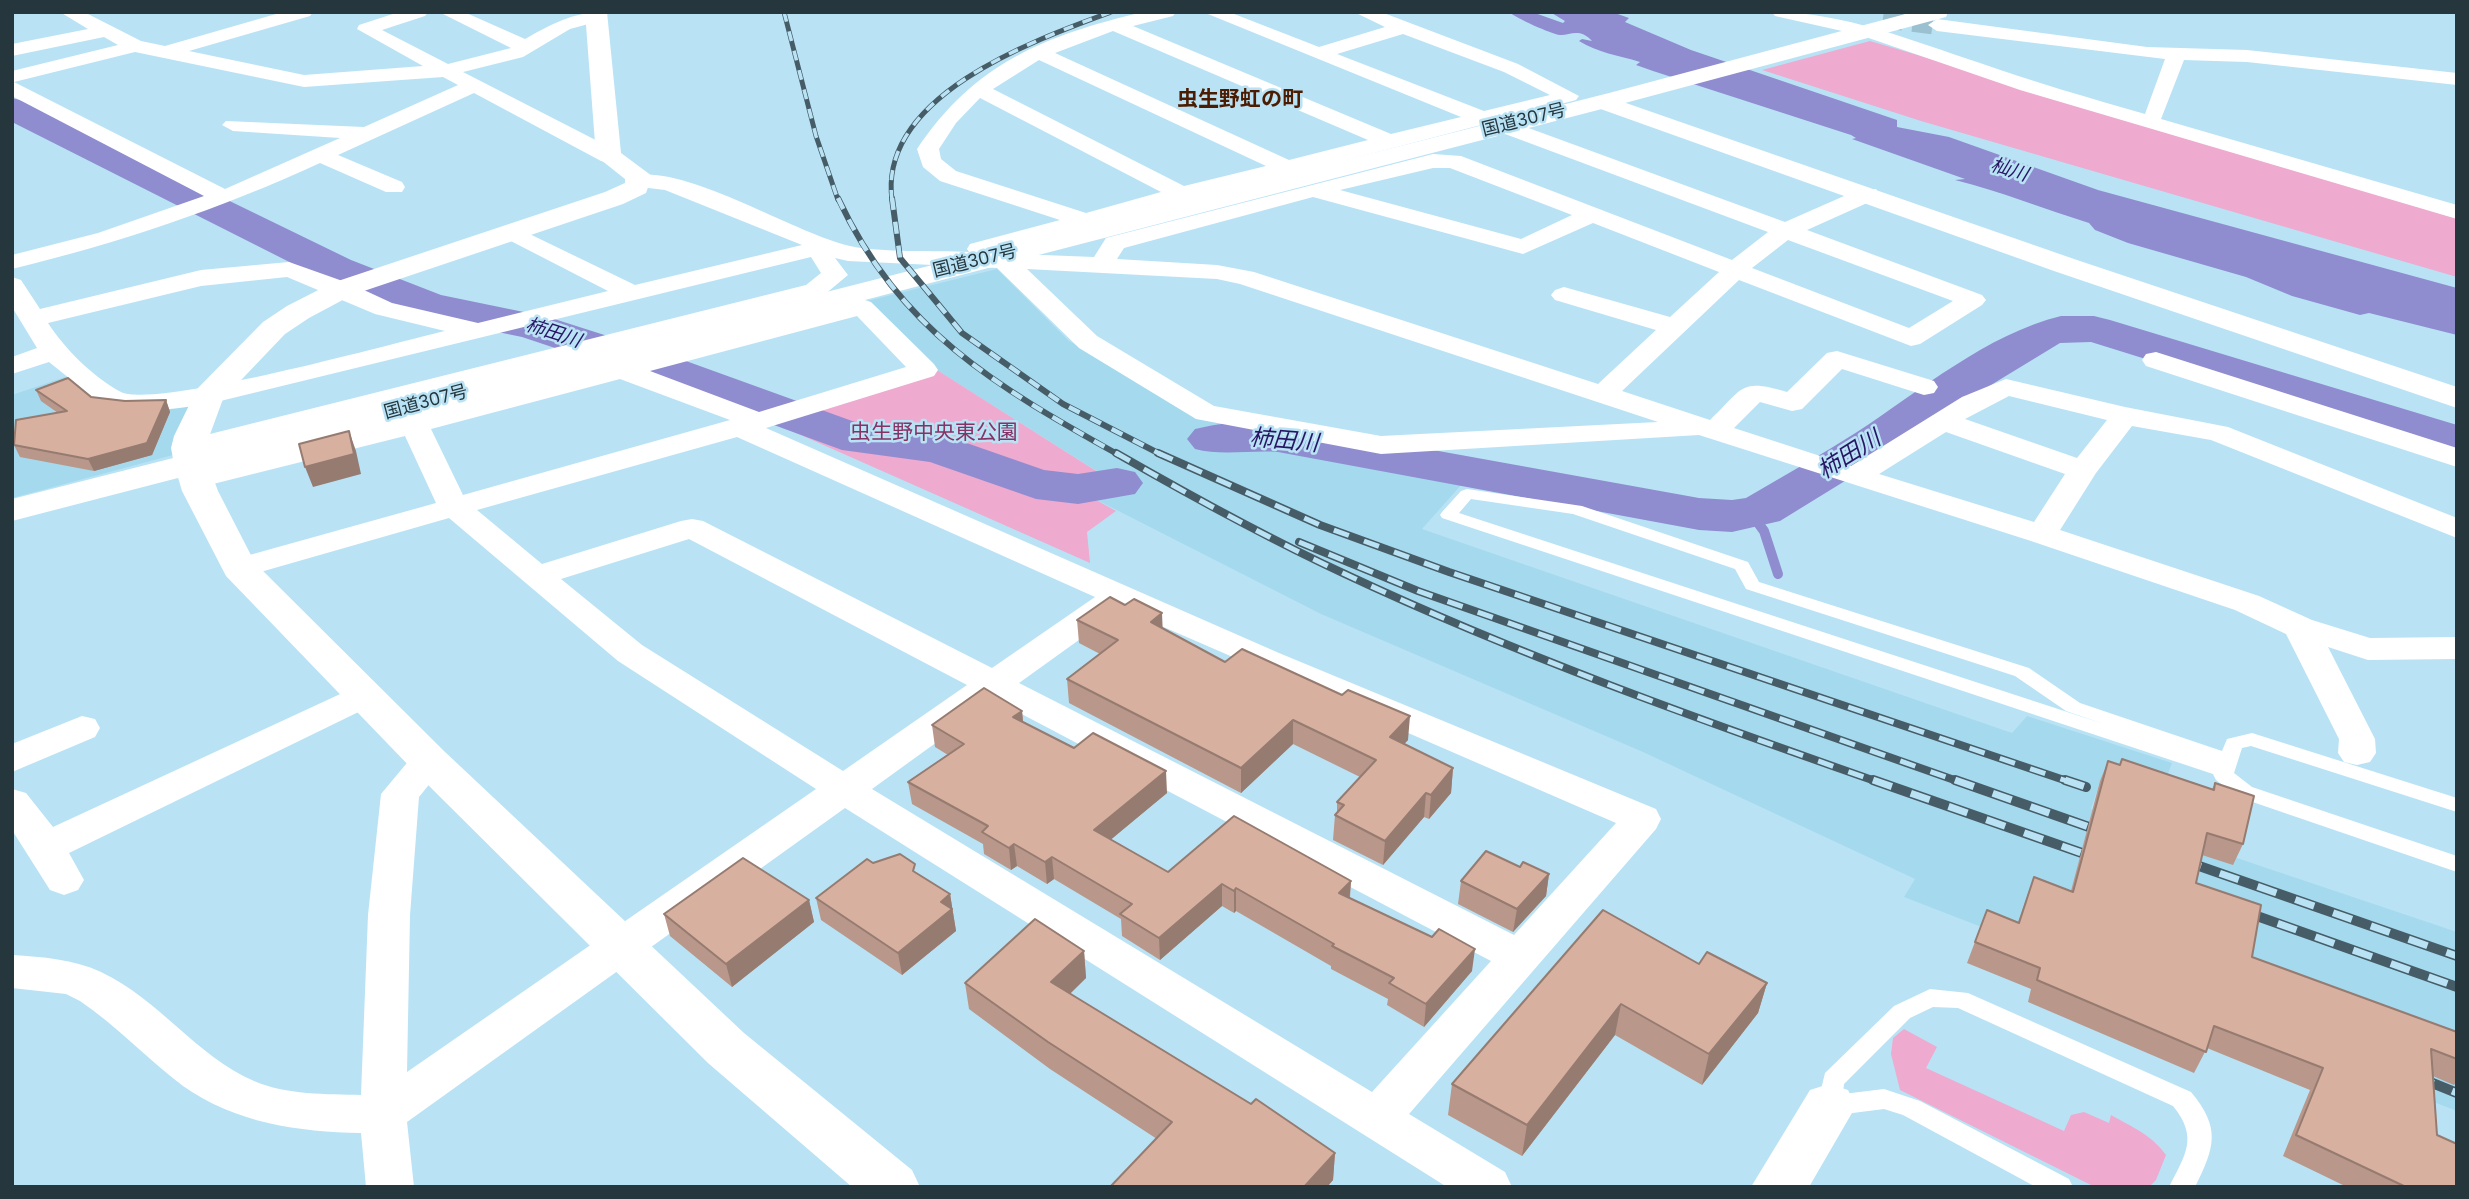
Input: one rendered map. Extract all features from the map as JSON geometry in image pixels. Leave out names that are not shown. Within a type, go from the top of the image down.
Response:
[{"type":"main road","points":[[596,14],[610,156],[634,172],[640,181],[632,191],[356,284],[274,328],[208,396],[192,464],[239,568],[429,761],[726,1048],[892,1187]]},
{"type":"main road","name":"国道307号","points":[[12,510],[1604,101],[1858,33],[1938,19]]},
{"type":"main road","points":[[1604,101],[2064,265],[2457,398]]},
{"type":"main road","points":[[1779,1187],[1829,1106]]},
{"type":"street","points":[[166,52],[304,12]]},
{"type":"street","points":[[419,12],[366,29],[610,156]]},
{"type":"street","points":[[447,12],[526,47]]},
{"type":"street","points":[[1108,254],[1087,219],[966,183],[936,169],[929,149],[950,116],[978,89],[1040,53],[1114,25],[1167,12]]},
{"type":"street","points":[[1108,254],[1313,190],[1433,161],[1453,162],[1911,338],[1973,300],[1483,118],[1212,12]]},
{"type":"street","points":[[943,258],[1181,194],[1569,96],[1511,68],[1363,12]]},
{"type":"street","points":[[1781,12],[2457,212]]},
{"type":"street","points":[[1831,12],[1883,18]]},
{"type":"street","points":[[12,77],[135,46],[304,81],[443,71],[516,53],[563,25],[596,14]]},
{"type":"street","points":[[76,16],[107,22],[135,46]]},
{"type":"street","points":[[1938,19],[2118,58],[2176,55],[2247,56],[2457,79]]},
{"type":"street","points":[[12,50],[107,22]]},
{"type":"street","points":[[1114,25],[1388,141]]},
{"type":"street","points":[[1317,54],[1401,28]]},
{"type":"street","points":[[1040,53],[1286,167]]},
{"type":"street","points":[[2155,114],[2176,55]]},
{"type":"street","points":[[12,262],[107,238],[224,197],[472,86]]},
{"type":"street","points":[[12,88],[224,197]]},
{"type":"street","points":[[978,89],[1181,194]]},
{"type":"street","points":[[233,125],[367,134]]},
{"type":"street","points":[[320,155],[394,187]]},
{"type":"street","points":[[640,181],[669,183],[813,245],[848,254],[1003,260],[1108,254],[1245,277],[1836,471],[2042,534],[2247,603],[2300,626],[2368,649],[2457,648]]},
{"type":"street","points":[[1313,190],[1523,247],[1594,214]]},
{"type":"street","points":[[1603,394],[1734,270],[1787,230],[1868,194]]},
{"type":"street","points":[[511,232],[631,293]]},
{"type":"street","points":[[12,285],[28,322],[53,352],[114,400],[143,404],[208,396],[631,293],[813,245]]},
{"type":"street","points":[[192,464],[573,351],[815,290],[835,275],[813,245]]},
{"type":"street","points":[[1003,260],[1088,342],[1206,413],[1262,421],[1381,445],[1711,428],[1755,392],[1792,403],[1837,359],[1924,387]]},
{"type":"street","points":[[28,322],[143,290],[255,271],[289,270],[356,284],[384,309],[486,329],[573,351],[753,423],[1119,596],[1642,820],[1377,1118]]},
{"type":"street","points":[[1564,295],[1674,327]]},
{"type":"street","points":[[192,464],[414,425],[862,307],[924,370],[753,423],[239,568]]},
{"type":"street","points":[[12,366],[53,352]]},
{"type":"street","points":[[2156,360],[2457,458]]},
{"type":"street","points":[[1836,471],[1945,422],[1972,403],[2006,387],[2125,416],[2217,433],[2457,528]]},
{"type":"street","points":[[2042,534],[2083,470],[2125,416]]},
{"type":"street","points":[[1945,422],[2083,470]]},
{"type":"street","points":[[414,425],[453,506],[630,653],[845,790],[1488,1187]]},
{"type":"street","points":[[536,576],[692,527],[1520,957]]},
{"type":"street","points":[[12,971],[57,976],[94,988],[172,1054],[241,1096],[312,1113],[383,1114],[590,972],[621,946],[1119,596]]},
{"type":"street","points":[[2300,626],[2357,739],[2357,753]]},
{"type":"street","points":[[12,802],[55,864],[365,695]]},
{"type":"street","points":[[12,759],[82,728]]},
{"type":"street","points":[[390,1187],[383,1114],[390,915],[401,794],[429,761]]},
{"type":"lane","points":[[1467,494],[1576,509],[1742,566],[1752,585],[2022,672],[2073,707],[2227,765],[1736,610],[1448,515],[1467,494]]},
{"type":"lane","points":[[1736,610],[1752,585]]},
{"type":"lane","points":[[2457,805],[2252,739],[2234,744],[2224,775],[2230,783],[2245,792],[2457,864]]},
{"type":"lane","points":[[2060,1187],[1911,1108],[1884,1099],[1829,1106],[1833,1080],[1902,1012],[1930,998],[1960,999],[2182,1099],[2192,1110],[2202,1138],[2199,1152],[2182,1187]]},
{"type":"shaded area","points":[[997,269],[1069,341],[1135,378],[1250,426],[1194,429],[1219,443],[1232,440],[1256,442],[1462,484],[1422,529],[2012,733],[2027,716],[2172,763],[2160,795],[2100,782],[2091,809],[2457,932],[2457,1111],[1904,897],[1915,879],[1643,752],[1321,614],[1089,496],[1103,475],[937,370],[867,301]]},
{"type":"shaded area","points":[[65,377],[111,407],[192,404],[173,455],[12,498],[12,395]]},
{"type":"green space","points":[[1870,41],[2457,214],[2457,277],[1921,121],[1762,70]]},
{"type":"green space","name":"虫生野中央東公園","points":[[937,370],[1104,476],[1089,496],[1116,511],[1087,532],[1090,563],[776,424]]},
{"type":"green space","points":[[1904,1029],[1937,1047],[1926,1068],[2064,1131],[2071,1115],[2084,1112],[2109,1123],[2111,1115],[2134,1128],[2154,1142],[2166,1155],[2156,1180],[2149,1187],[2095,1187],[1900,1090],[1891,1054],[1893,1038]]},
{"type":"water","name":"杣川","points":[[1509,12],[1532,12],[1563,23],[1565,21],[1550,12],[1612,12],[1629,18],[1625,22],[1691,50],[1897,120],[1897,127],[1949,137],[2098,190],[2457,288],[2457,335],[2369,313],[2360,315],[2292,296],[2246,277],[2128,243],[2095,230],[2089,223],[1955,180],[1965,179],[1852,139],[1856,138],[1851,135],[1636,65],[1640,62],[1601,51],[1579,41],[1592,41],[1583,34],[1556,34]]},
{"type":"building","points":[[68,378],[91,397],[125,401],[166,400],[147,443],[88,459],[14,445],[16,420],[67,411],[36,390]]},
{"type":"building","points":[[349,431],[354,454],[305,467],[299,444]]},
{"type":"building","points":[[1110,597],[1125,605],[1134,599],[1162,613],[1151,622],[1225,662],[1242,649],[1342,695],[1348,690],[1410,716],[1390,737],[1453,768],[1431,795],[1426,793],[1385,841],[1335,815],[1344,805],[1337,802],[1376,760],[1293,720],[1241,768],[1067,679],[1118,640],[1077,620]]},
{"type":"building","points":[[984,688],[1022,711],[1013,717],[1074,748],[1093,733],[1166,771],[1094,830],[1168,872],[1234,816],[1351,881],[1339,893],[1432,937],[1439,929],[1475,949],[1426,1004],[1389,983],[1394,978],[1332,946],[1334,944],[1236,888],[1234,891],[1222,884],[1159,938],[1120,914],[1132,904],[1052,857],[1045,862],[1014,844],[1009,848],[982,832],[988,826],[908,782],[964,744],[932,725]]},
{"type":"building","points":[[2122,759],[2214,790],[2215,783],[2254,796],[2243,844],[2207,833],[2196,883],[2261,905],[2252,957],[2457,1032],[2457,1059],[2431,1049],[2437,1135],[2457,1144],[2457,1187],[2406,1187],[2296,1135],[2323,1068],[2214,1026],[2206,1052],[2037,980],[2040,968],[1975,942],[1987,910],[2019,923],[2034,877],[2073,892],[2108,761],[2120,765]]},
{"type":"building","points":[[1486,851],[1520,867],[1523,862],[1549,874],[1517,909],[1461,881]]},
{"type":"building","points":[[900,854],[915,864],[913,871],[950,894],[941,902],[952,909],[898,953],[816,898],[867,859],[873,863]]},
{"type":"building","points":[[743,858],[809,900],[726,964],[664,914]]},
{"type":"building","points":[[1603,910],[1699,964],[1707,952],[1767,983],[1709,1054],[1621,1004],[1527,1125],[1452,1084]]},
{"type":"building","points":[[1035,919],[1084,951],[1051,982],[1251,1104],[1256,1099],[1335,1153],[1304,1187],[1110,1187],[1172,1122],[1048,1042],[965,983]]},
{"type":"waterway","name":"柿田川","points":[[12,108],[336,269],[430,306],[532,326],[670,371],[859,440],[938,448],[1036,484],[1078,489],[1117,483]]},
{"type":"waterway","name":"柿田川","points":[[1212,439],[1243,435],[1278,437],[1699,514],[1732,516],[1762,510],[1875,442],[1928,403],[2044,334],[2061,329],[2094,329],[2457,441]]},
{"type":"waterway","points":[[1750,512],[1764,531],[1778,574]]},
{"type":"tunnel","points":[[1883,18],[1937,25]]},
{"type":"railway","points":[[784,12],[816,136],[838,200]]},
{"type":"railway","points":[[892,199],[894,163],[909,131],[935,102],[967,77],[1004,56],[1111,12]]},
{"type":"railway","points":[[838,198],[863,244],[891,285],[922,320],[992,378],[1119,455]]},
{"type":"railway","points":[[892,199],[900,258],[962,333],[1063,404],[1159,453]]},
{"type":"railway","points":[[1116,453],[1258,531],[1410,604],[1609,685],[1878,782]]},
{"type":"railway","points":[[1159,453],[1320,525],[1449,572],[2070,782]]},
{"type":"railway","points":[[1299,542],[1418,591],[1960,782]]},
{"type":"railway","points":[[1873,780],[2099,859]]},
{"type":"railway","points":[[1955,780],[2106,833]]},
{"type":"railway","points":[[2065,780],[2086,787]]},
{"type":"railway","points":[[2182,860],[2457,956]]},
{"type":"railway","points":[[2240,910],[2457,987]]},
{"type":"railway","points":[[2415,1076],[2457,1093]]},
{"type":"district","name":"虫生野虹の町","points":[[1240,101]]}]
